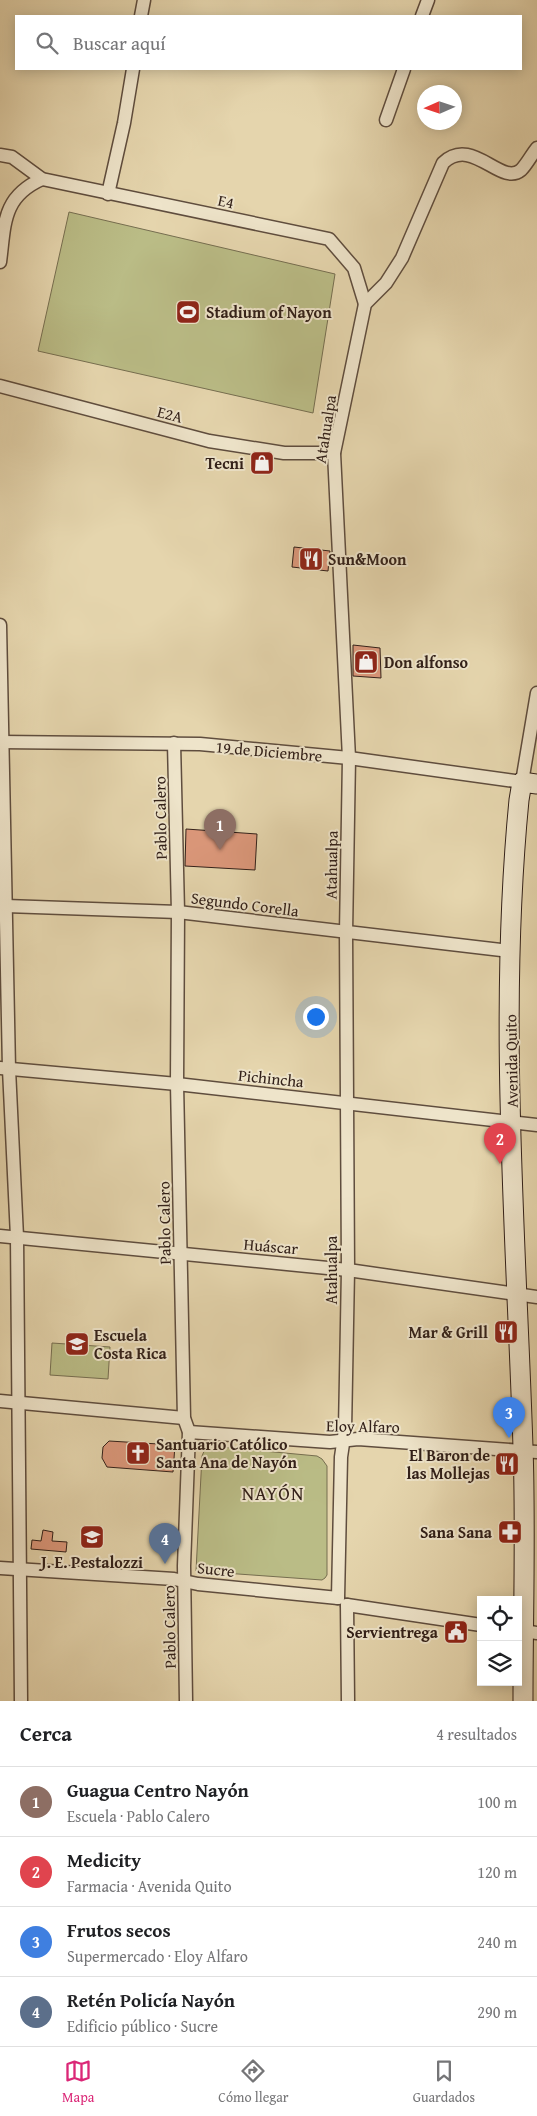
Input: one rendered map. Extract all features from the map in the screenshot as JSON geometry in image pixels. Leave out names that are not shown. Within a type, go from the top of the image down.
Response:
[{"type":"street","points":[[141,15],[144,0]]},
{"type":"street","points":[[422,15],[428,0]]},
{"type":"street","points":[[108,194],[124,123],[132,70]]},
{"type":"street","points":[[386,120],[404,70]]},
{"type":"street","points":[[365,304],[386,284],[402,258],[436,182],[439,170],[448,158],[455,154],[470,155],[502,170],[515,173],[520,170],[537,148]]},
{"type":"street","points":[[0,155],[12,157],[42,179],[28,186],[17,195],[9,210],[0,262]]},
{"type":"street","name":"E4","points":[[42,179],[329,239],[354,268],[365,304]]},
{"type":"street","name":"Atahualpa","points":[[348,1701],[343,1601],[343,1442],[345,1430],[348,1270],[346,933],[349,758],[334,453],[365,304]]},
{"type":"street","name":"E2A","points":[[0,386],[209,441],[284,453],[334,453]]},
{"type":"street","points":[[0,626],[6,906],[5,1068],[17,1236],[21,1701]]},
{"type":"street","name":"Avenida Quito","points":[[523,1701],[530,1452],[518,1294],[511,1120],[510,951],[517,819],[529,783],[537,693]]},
{"type":"street","name":"19 de Diciembre","points":[[2,742],[174,743],[349,758],[529,783]]},
{"type":"street","name":"Pablo Calero","points":[[174,743],[178,912],[177,1084],[184,1418],[189,1432],[185,1582],[186,1701]]},
{"type":"street","name":"Segundo Corella","points":[[6,906],[178,912],[510,951]]},
{"type":"street","name":"Pichincha","points":[[5,1068],[348,1102],[511,1120],[537,1125]]},
{"type":"street","name":"Huáscar","points":[[0,1236],[17,1236],[348,1270],[537,1297]]},
{"type":"street","points":[[0,1401],[184,1418]]},
{"type":"street","name":"Eloy Alfaro","points":[[189,1432],[343,1442],[358,1439],[530,1452]]},
{"type":"street","name":"Sucre","points":[[0,1568],[20,1571],[174,1580],[343,1601],[477,1624]]},
{"type":"green space","name":"Stadium of Nayon","points":[[69,212],[335,274],[313,413],[38,351]]},
{"type":"green space","points":[[52,1343],[110,1347],[108,1379],[50,1375]]},
{"type":"green space","points":[[210,1446],[317,1456],[322,1459],[327,1466],[327,1575],[325,1578],[322,1580],[196,1571],[202,1456],[205,1449]]},
{"type":"building","name":"Sun&Moon","points":[[294,547],[330,551],[328,571],[292,567]]},
{"type":"building","name":"Don alfonso","points":[[353,645],[380,648],[381,678],[353,676]]},
{"type":"building","points":[[186,829],[257,834],[255,870],[185,866]]},
{"type":"building","name":"Santuario Católico Santa Ana de Nayón","points":[[109,1441],[175,1445],[173,1472],[107,1467],[102,1458],[103,1447]]},
{"type":"building","points":[[43,1530],[53,1532],[52,1541],[67,1542],[66,1552],[31,1549],[32,1540],[41,1541]]},
{"type":"place","name":"Stadium of Nayon","points":[[188,312]]},
{"type":"place","name":"Tecni","points":[[262,463]]},
{"type":"place","name":"Sun&Moon","points":[[311,559]]},
{"type":"place","name":"Don alfonso","points":[[366,662]]},
{"type":"place","name":"Guagua Centro Nayón","points":[[220,850]]},
{"type":"place","name":"Medicity","points":[[500,1164]]},
{"type":"place","name":"Mar & Grill","points":[[506,1332]]},
{"type":"place","name":"Escuela Costa Rica","points":[[77,1344]]},
{"type":"place","name":"Frutos secos","points":[[509,1438]]},
{"type":"place","name":"Santuario Católico Santa Ana de Nayón","points":[[138,1453]]},
{"type":"place","name":"El Baron de las Mollejas","points":[[507,1464]]},
{"type":"place","name":"Sana Sana","points":[[510,1532]]},
{"type":"place","name":"J. E. Pestalozzi","points":[[92,1537]]},
{"type":"place","name":"Retén Policía Nayón","points":[[165,1564]]},
{"type":"place","name":"Servientrega","points":[[456,1632]]},
{"type":"district","name":"NAYÓN","points":[[273,1493]]}]
